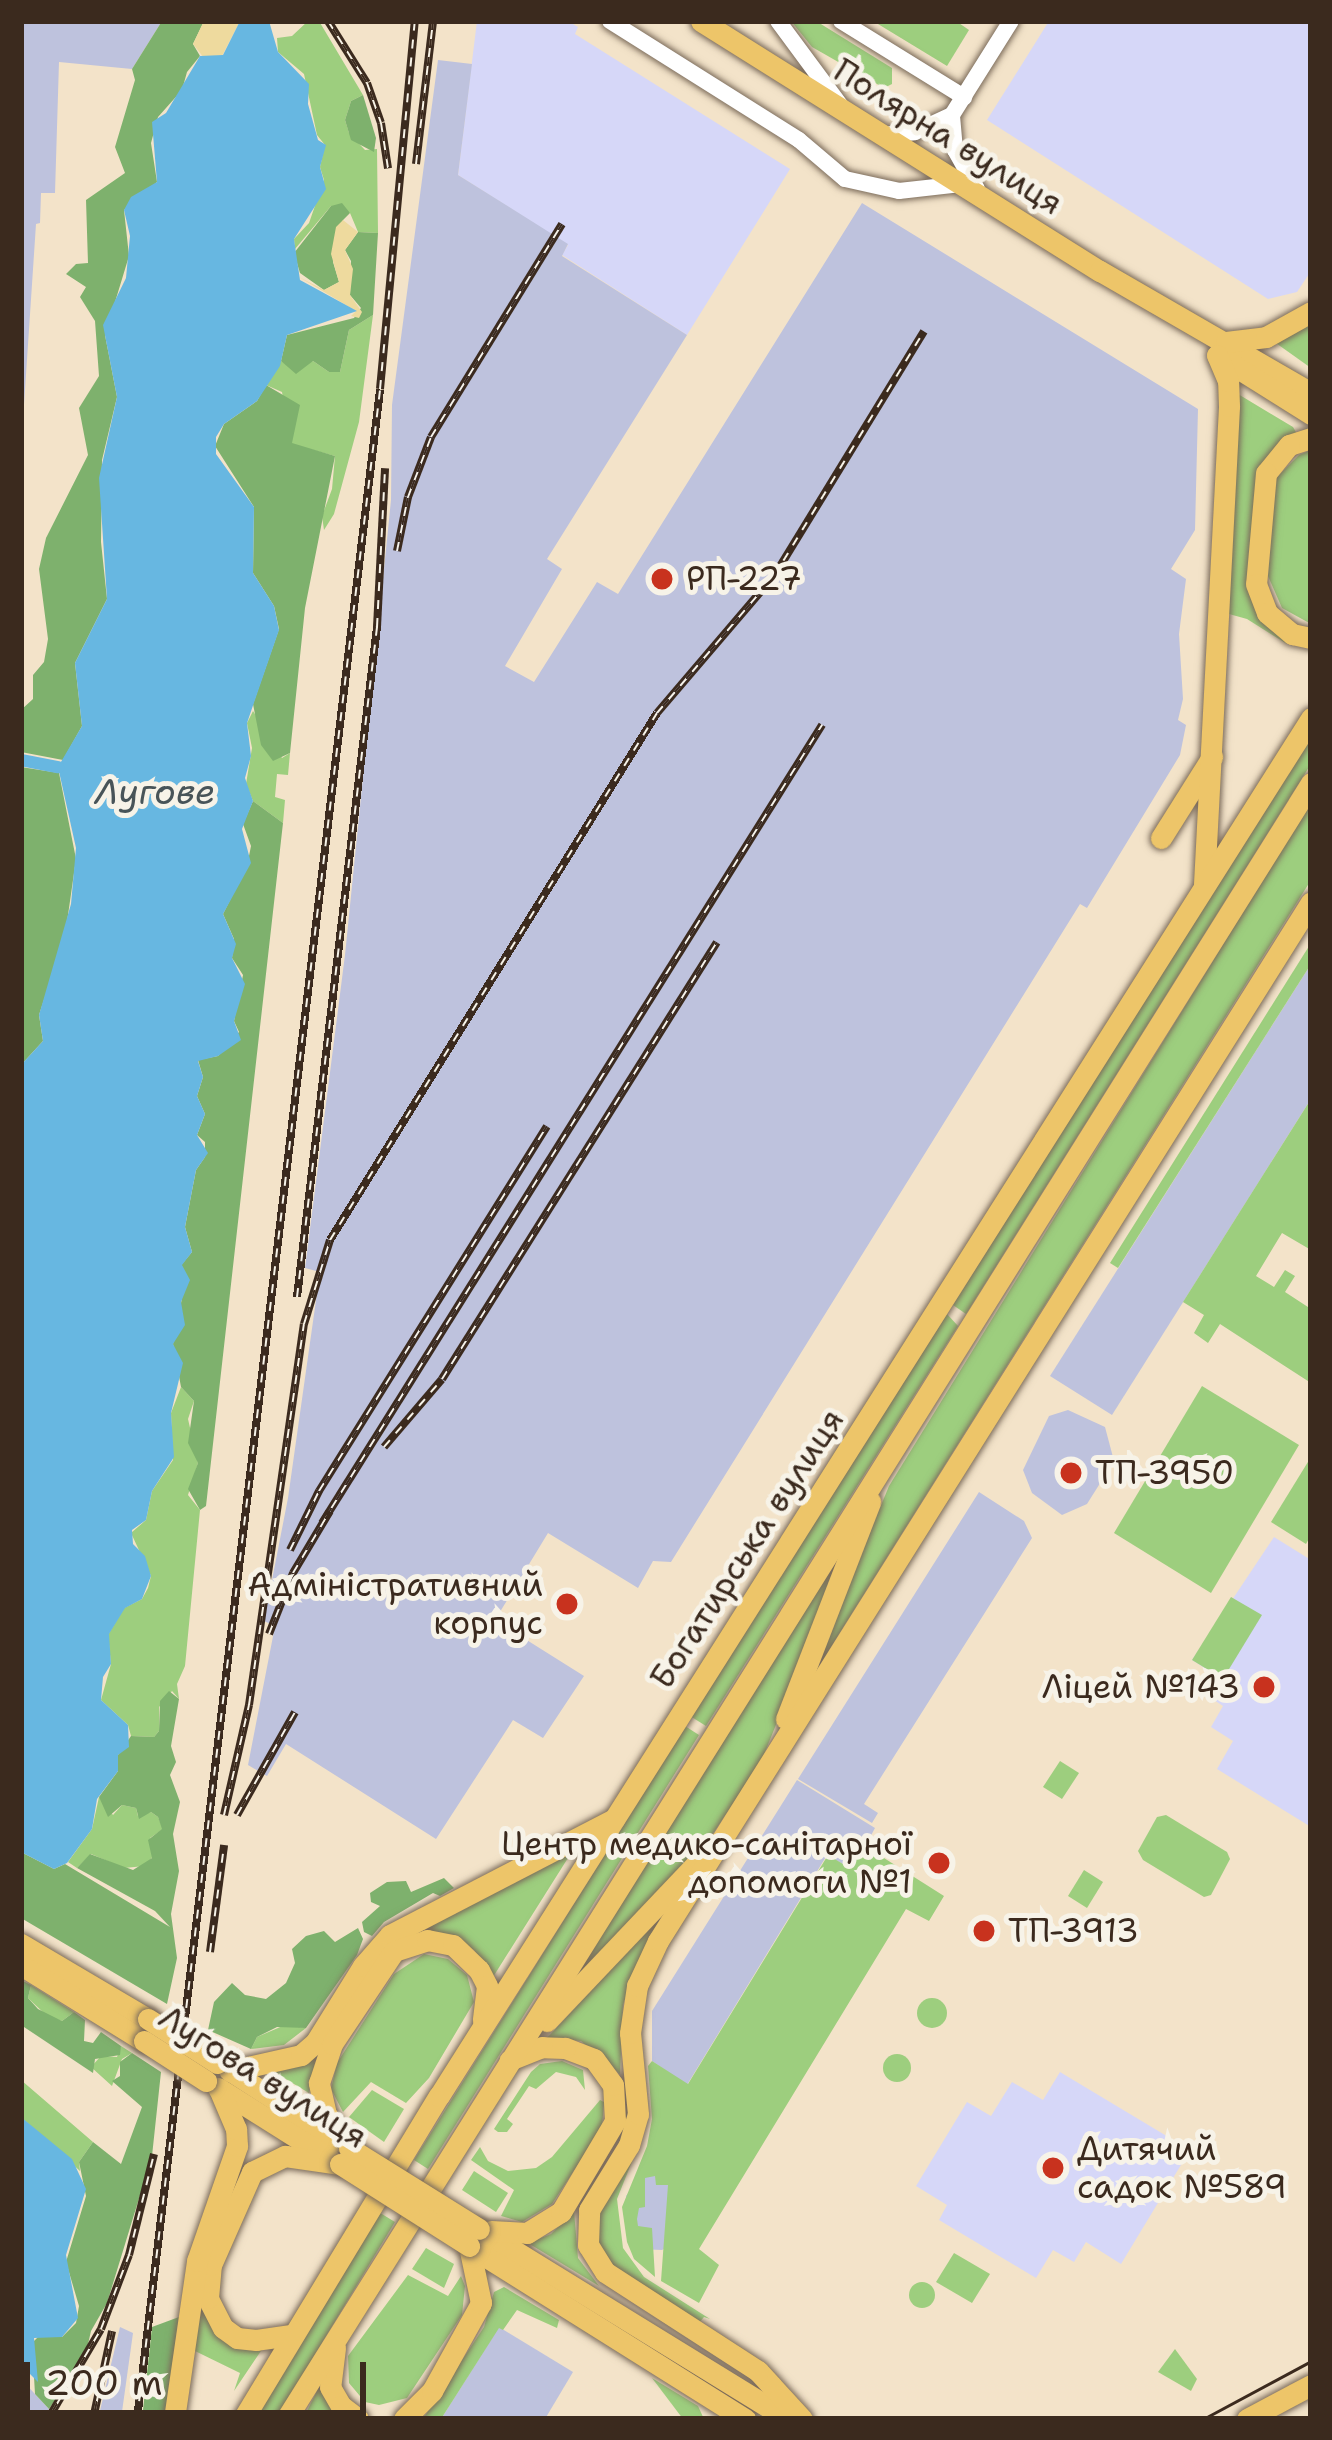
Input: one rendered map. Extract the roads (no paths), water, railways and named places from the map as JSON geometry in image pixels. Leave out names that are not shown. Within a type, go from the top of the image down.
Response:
[{"type":"main road","name":"Полярна вулиця","points":[[701,21],[1221,348],[1311,414]]},
{"type":"main road","points":[[1203,890],[1229,406],[1221,348],[1261,338],[1311,312]]},
{"type":"main road","name":"Полярна вулиця","points":[[1221,348],[1311,393]]},
{"type":"main road","points":[[1311,438],[1289,445],[1266,473],[1256,584],[1267,613],[1292,634],[1311,638]]},
{"type":"main road","name":"Богатирська вулиця","points":[[243,2419],[478,2035],[1311,718]]},
{"type":"main road","points":[[1161,838],[1212,756]]},
{"type":"main road","name":"Богатирська вулиця","points":[[286,2419],[1311,783]]},
{"type":"main road","name":"Богатирська вулиця","points":[[802,2419],[758,2371],[605,2272],[585,2234],[589,2210],[629,2145],[638,2114],[630,2033],[638,1986],[658,1941],[1311,902]]},
{"type":"main road","points":[[766,1770],[886,1461]]},
{"type":"main road","points":[[174,2419],[197,2261],[236,2146],[236,2129],[218,2076],[301,2055],[315,2043],[363,1966],[391,1936],[614,1819]]},
{"type":"main road","name":"Богатирська вулиця","points":[[510,2060],[728,1830]]},
{"type":"main road","points":[[291,2335],[256,2340],[223,2328],[208,2298],[211,2265],[252,2172],[285,2156],[345,2156],[319,2097],[323,2063],[394,1951],[441,1940],[467,1957],[487,1986],[487,2008],[478,2035]]},
{"type":"main road","name":"Лугова вулиця","points":[[21,1944],[146,2030],[474,2237]]},
{"type":"main road","name":"Лугова вулиця","points":[[21,1965],[146,2030]]},
{"type":"main road","points":[[474,2237],[527,2233],[561,2212],[615,2121],[613,2085],[603,2067],[585,2054],[542,2047],[510,2060]]},
{"type":"main road","points":[[404,2419],[432,2391],[481,2303],[474,2237]]},
{"type":"main road","points":[[474,2237],[745,2419]]},
{"type":"main road","points":[[474,2237],[788,2419]]},
{"type":"main road","points":[[340,2331],[330,2387],[340,2406],[358,2419]]},
{"type":"main road","points":[[1247,2419],[1311,2385]]},
{"type":"main road","points":[[1274,2419],[1311,2400]]},
{"type":"street","points":[[610,21],[799,140],[845,179],[899,191],[961,184]]},
{"type":"street","points":[[778,21],[843,110]]},
{"type":"street","points":[[841,21],[964,97]]},
{"type":"street","points":[[883,135],[915,131],[952,115],[1011,21]]},
{"type":"street","points":[[952,115],[955,150],[984,199]]},
{"type":"water","name":"Лугове","points":[[240,21],[269,21],[278,52],[309,84],[308,104],[318,140],[326,145],[320,167],[326,189],[294,239],[300,280],[357,311],[287,335],[280,366],[257,401],[224,424],[216,437],[216,454],[254,507],[253,573],[274,606],[279,630],[247,723],[251,756],[245,778],[253,801],[242,829],[251,863],[223,914],[236,944],[232,958],[245,984],[234,1021],[241,1040],[218,1056],[198,1061],[203,1077],[197,1096],[205,1114],[197,1135],[208,1153],[196,1170],[185,1227],[192,1252],[182,1265],[190,1280],[181,1302],[185,1325],[173,1344],[183,1363],[171,1413],[174,1457],[152,1491],[146,1520],[132,1530],[133,1544],[145,1556],[151,1576],[142,1599],[125,1608],[109,1634],[111,1664],[103,1677],[101,1700],[128,1725],[129,1747],[118,1755],[118,1771],[97,1799],[92,1829],[67,1863],[54,1869],[21,1852],[21,1065],[43,1041],[39,1015],[71,904],[76,848],[58,767],[82,726],[75,663],[107,599],[99,478],[117,397],[103,325],[126,278],[130,236],[124,210],[131,197],[157,182],[152,122],[166,113],[200,56],[223,55]]},
{"type":"water","points":[[21,2117],[72,2159],[86,2189],[66,2255],[78,2318],[62,2337],[34,2338],[38,2382],[21,2365]]},
{"type":"waterway","points":[[21,760],[58,767]]},
{"type":"tram line","points":[[1203,2419],[1311,2361]]},
{"type":"railway","points":[[328,21],[367,83],[381,123],[388,168]]},
{"type":"railway","points":[[137,2419],[380,389],[415,21]]},
{"type":"railway","points":[[416,164],[433,21]]},
{"type":"railway","points":[[397,551],[408,497],[431,437],[562,224]]},
{"type":"railway","points":[[224,1815],[249,1705],[304,1324],[330,1240],[657,713],[774,576],[924,331]]},
{"type":"railway","points":[[297,1297],[377,627],[385,468]]},
{"type":"railway","points":[[322,1523],[822,725]]},
{"type":"railway","points":[[384,1447],[442,1379],[717,942]]},
{"type":"railway","points":[[290,1550],[319,1491],[547,1126]]},
{"type":"railway","points":[[269,1634],[293,1573],[330,1511]]},
{"type":"railway","points":[[237,1815],[295,1712]]},
{"type":"railway","points":[[210,1952],[224,1845]]},
{"type":"railway","points":[[48,2419],[101,2329],[129,2255],[154,2154]]},
{"type":"railway","points":[[93,2419],[112,2331]]},
{"type":"place","name":"РП-227","points":[[662,579]]},
{"type":"place","name":"ТП-3950","points":[[1071,1473]]},
{"type":"place","name":"Адміністративний корпус","points":[[567,1604]]},
{"type":"place","name":"Ліцей №143","points":[[1264,1687]]},
{"type":"place","name":"Центр медико-санітарної допомоги №1","points":[[939,1863]]},
{"type":"place","name":"ТП-3913","points":[[984,1931]]},
{"type":"place","name":"Дитячий садок №589","points":[[1053,2168]]}]
